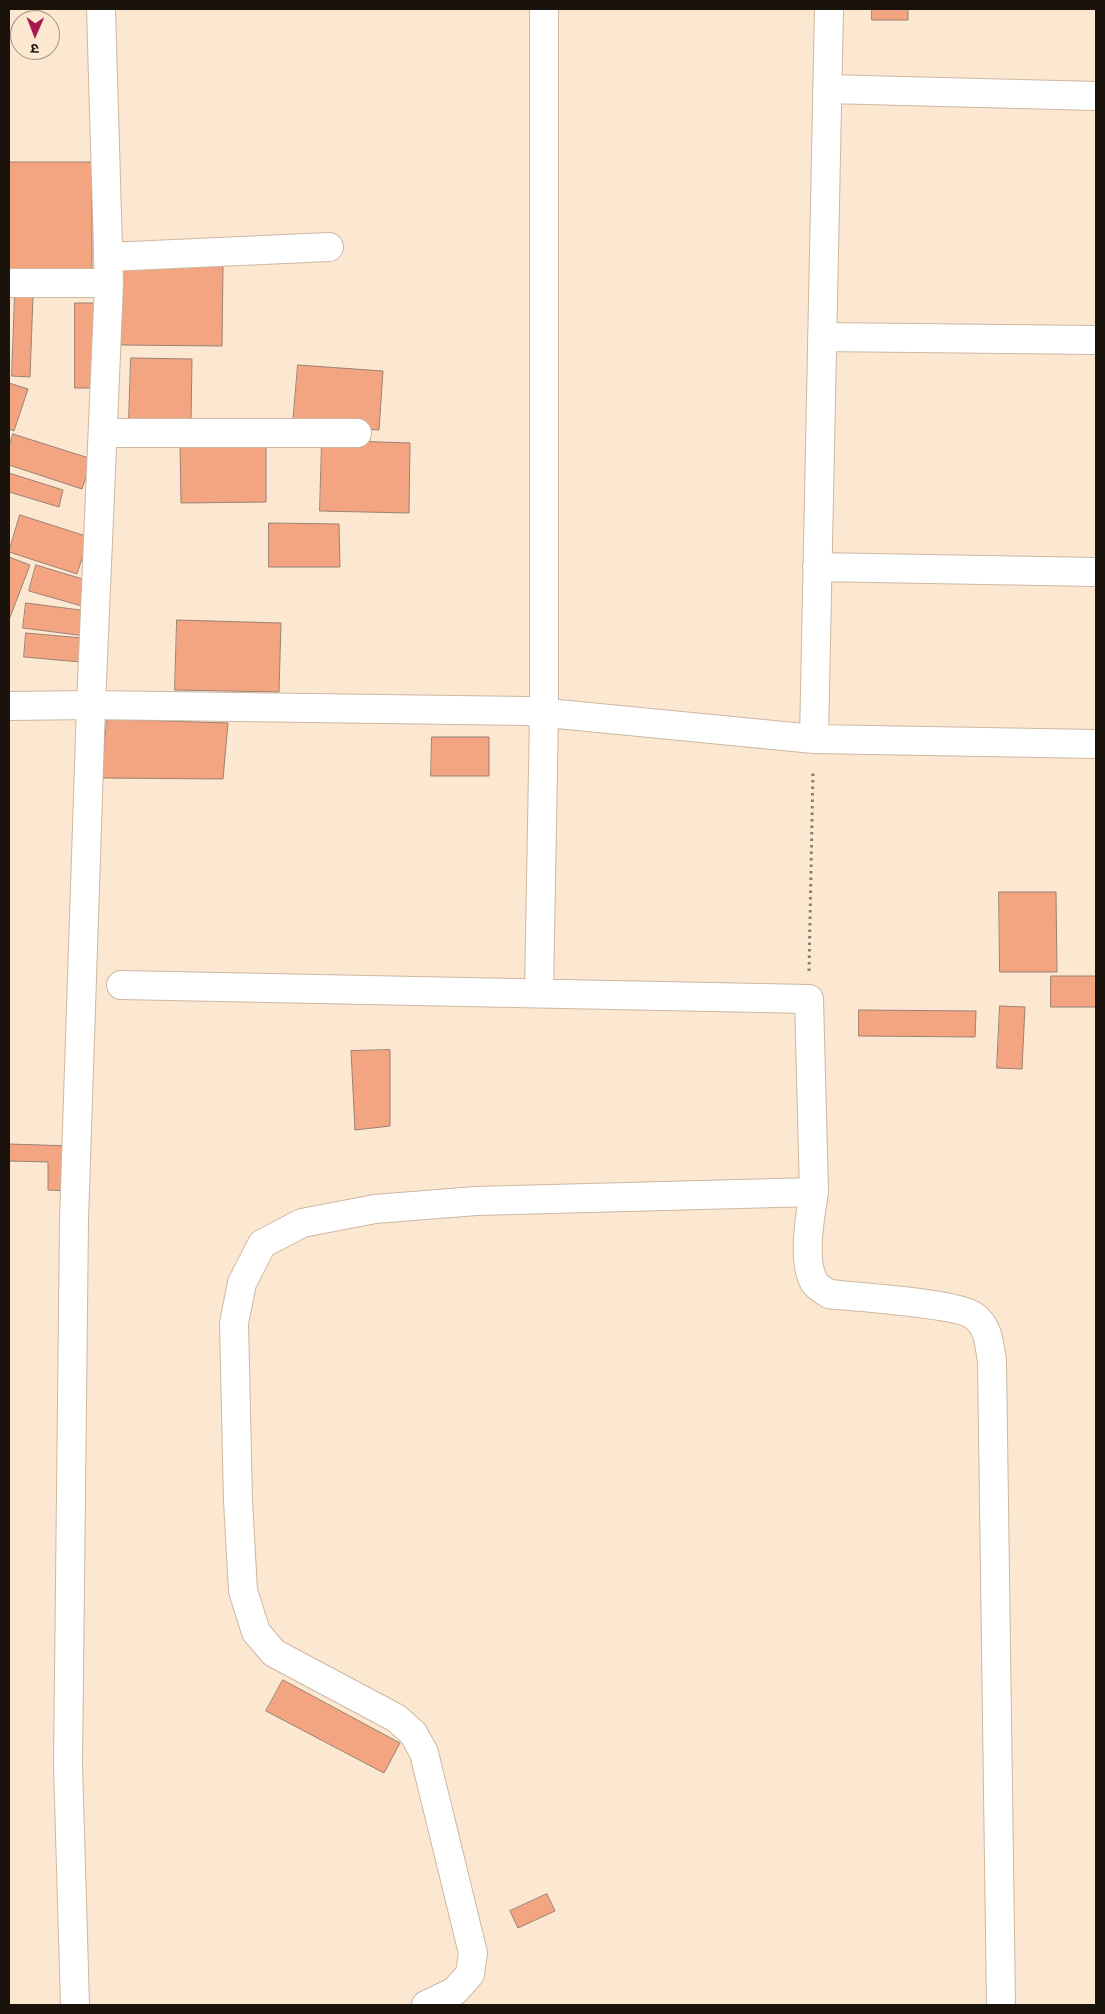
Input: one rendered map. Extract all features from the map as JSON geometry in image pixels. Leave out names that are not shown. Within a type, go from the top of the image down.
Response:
[{"type":"street","points":[[75,2005],[68,1765],[74,1230],[91,705],[108,270],[101,9]]},
{"type":"street","points":[[539,993],[544,713],[544,9]]},
{"type":"street","points":[[814,739],[829,9]]},
{"type":"street","points":[[827,89],[1096,96]]},
{"type":"street","points":[[9,283],[108,270],[329,248]]},
{"type":"street","points":[[822,337],[1096,340]]},
{"type":"street","points":[[103,433],[357,433]]},
{"type":"street","points":[[818,567],[1096,572]]},
{"type":"street","points":[[9,706],[91,705],[527,711],[814,739],[1096,744]]},
{"type":"street","points":[[122,985],[809,999],[814,1192],[810,1218],[808,1266],[815,1284],[829,1294],[946,1307],[973,1315],[987,1329],[992,1361],[1001,2005]]},
{"type":"street","points":[[426,2005],[455,1991],[470,1974],[473,1953],[424,1753],[413,1732],[396,1718],[274,1653],[256,1632],[243,1591],[238,1501],[234,1322],[242,1283],[262,1244],[302,1223],[375,1209],[476,1201],[814,1192]]},
{"type":"path","points":[[809,999],[814,739]]},
{"type":"building","points":[[872,9],[908,9],[908,20],[872,20]]},
{"type":"building","points":[[9,162],[92,162],[92,272],[9,272]]},
{"type":"building","points":[[122,264],[223,265],[222,346],[121,345]]},
{"type":"building","points":[[15,295],[33,296],[30,377],[12,376]]},
{"type":"building","points":[[75,303],[95,303],[94,388],[75,388]]},
{"type":"building","points":[[131,358],[192,359],[191,421],[129,420]]},
{"type":"building","points":[[298,365],[383,371],[379,430],[293,424]]},
{"type":"building","points":[[9,383],[28,389],[14,431],[9,429]]},
{"type":"building","points":[[13,434],[92,459],[82,489],[9,465],[9,447]]},
{"type":"building","points":[[322,440],[410,443],[409,513],[320,511]]},
{"type":"building","points":[[266,443],[266,502],[181,503],[180,444]]},
{"type":"building","points":[[9,473],[63,490],[59,507],[9,492]]},
{"type":"building","points":[[20,515],[89,537],[77,574],[9,552]]},
{"type":"building","points":[[269,523],[339,524],[340,567],[269,567]]},
{"type":"building","points":[[9,557],[30,565],[9,620]]},
{"type":"building","points":[[36,565],[96,583],[89,608],[29,591]]},
{"type":"building","points":[[26,603],[88,611],[85,636],[23,628]]},
{"type":"building","points":[[177,620],[281,623],[279,692],[175,690]]},
{"type":"building","points":[[26,633],[82,638],[80,662],[24,657]]},
{"type":"building","points":[[107,719],[228,723],[223,779],[102,778]]},
{"type":"building","points":[[432,737],[489,737],[489,776],[431,776]]},
{"type":"building","points":[[999,892],[1056,892],[1057,972],[1000,972]]},
{"type":"building","points":[[1051,976],[1096,976],[1096,1007],[1051,1007]]},
{"type":"building","points":[[1000,1006],[1025,1007],[1022,1069],[997,1068]]},
{"type":"building","points":[[859,1010],[976,1011],[975,1037],[859,1036]]},
{"type":"building","points":[[390,1050],[390,1126],[355,1130],[351,1051]]},
{"type":"building","points":[[9,1144],[72,1146],[71,1191],[48,1190],[48,1162],[9,1161]]},
{"type":"building","points":[[283,1680],[400,1743],[384,1773],[266,1711]]},
{"type":"building","points":[[547,1894],[555,1911],[518,1928],[510,1911]]}]
